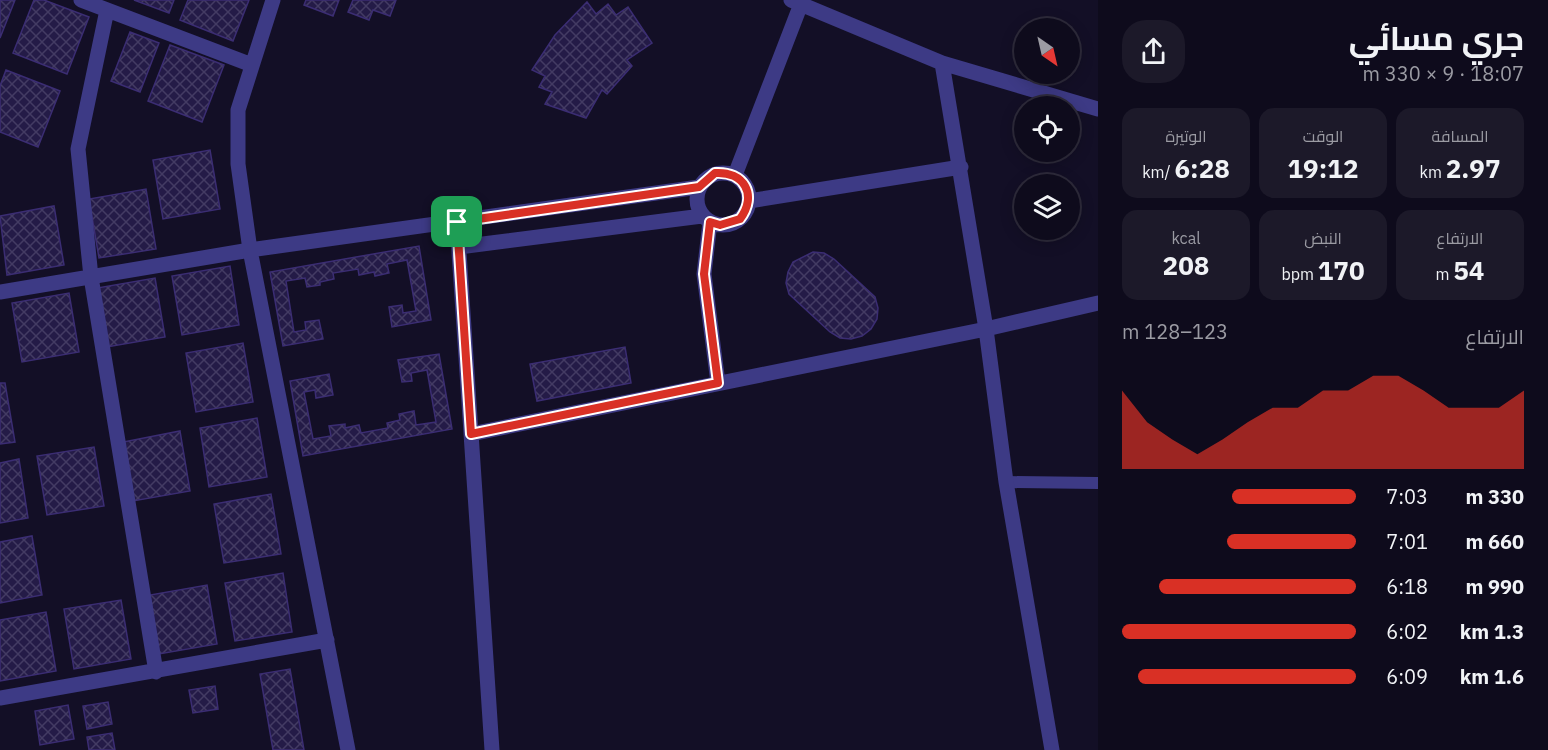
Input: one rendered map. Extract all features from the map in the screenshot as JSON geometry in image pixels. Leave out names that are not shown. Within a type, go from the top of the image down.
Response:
[{"type":"street","points":[[81,0],[102,5],[252,65]]},
{"type":"street","points":[[273,0],[238,110],[238,164],[250,250],[348,750]]},
{"type":"street","points":[[735,175],[796,2],[942,63],[1098,109]]},
{"type":"street","points":[[102,5],[78,148],[91,277],[156,672]]},
{"type":"street","points":[[942,63],[961,166],[986,329],[1006,482],[1052,750]]},
{"type":"street","points":[[749,201],[961,166]]},
{"type":"street","points":[[0,292],[250,250],[699,187],[715,173],[735,175],[748,190],[749,201],[740,219],[720,225],[706,219],[459,247]]},
{"type":"street","points":[[699,187],[697,207],[706,219],[704,274],[718,383]]},
{"type":"street","points":[[457,222],[492,750]]},
{"type":"street","points":[[471,434],[986,329],[1098,303]]},
{"type":"street","points":[[0,698],[327,640]]},
{"type":"lane","points":[[1006,482],[1098,483]]},
{"type":"building","points":[[0,0],[15,0],[0,38]]},
{"type":"building","points":[[34,0],[44,0],[89,17],[67,74],[13,53]]},
{"type":"building","points":[[134,0],[174,0],[169,13]]},
{"type":"building","points":[[188,0],[249,0],[233,41],[180,20]]},
{"type":"building","points":[[306,0],[339,0],[333,16],[304,5]]},
{"type":"building","points":[[353,0],[396,0],[390,16],[373,10],[369,20],[348,12]]},
{"type":"building","points":[[587,2],[596,14],[608,4],[616,15],[628,7],[652,43],[627,60],[632,66],[607,94],[602,90],[586,118],[545,104],[552,92],[539,87],[545,76],[532,70],[555,35]]},
{"type":"building","points":[[130,32],[159,43],[140,92],[111,81]]},
{"type":"building","points":[[170,45],[224,65],[202,122],[148,101]]},
{"type":"building","points":[[6,70],[60,91],[38,147],[0,132],[0,86]]},
{"type":"building","points":[[210,150],[220,209],[163,219],[153,160]]},
{"type":"building","points":[[146,189],[156,249],[99,258],[89,199]]},
{"type":"building","points":[[54,206],[64,265],[7,275],[0,216]]},
{"type":"building","points":[[419,246],[431,320],[392,327],[389,307],[402,305],[403,313],[416,311],[407,260],[387,264],[389,273],[375,276],[374,272],[359,275],[358,269],[333,273],[334,279],[320,282],[320,285],[307,287],[305,278],[286,281],[294,332],[306,330],[305,322],[319,320],[323,339],[283,346],[270,272]]},
{"type":"building","points":[[813,252],[824,253],[834,259],[875,297],[878,308],[877,319],[871,329],[862,336],[851,339],[840,338],[830,332],[789,294],[786,283],[793,262]]},
{"type":"building","points":[[230,266],[239,325],[182,335],[172,276]]},
{"type":"building","points":[[155,278],[165,337],[107,347],[97,288]]},
{"type":"building","points":[[69,293],[79,352],[22,362],[12,303]]},
{"type":"building","points":[[243,343],[253,402],[196,412],[186,353]]},
{"type":"building","points":[[625,347],[631,383],[537,401],[530,364]]},
{"type":"building","points":[[439,354],[452,429],[303,456],[290,381],[329,374],[333,395],[316,398],[315,390],[304,392],[313,439],[331,436],[329,426],[345,424],[345,428],[359,425],[361,433],[388,428],[387,423],[400,420],[399,414],[414,411],[416,425],[436,422],[427,370],[411,373],[412,381],[402,382],[398,360]]},
{"type":"building","points":[[0,383],[5,383],[15,442],[0,444]]},
{"type":"building","points":[[257,418],[267,477],[209,487],[200,428]]},
{"type":"building","points":[[180,431],[190,491],[133,501],[123,442]]},
{"type":"building","points":[[94,447],[104,506],[47,515],[37,456]]},
{"type":"building","points":[[19,459],[28,518],[0,523],[0,463]]},
{"type":"building","points":[[271,494],[281,554],[224,563],[214,504]]},
{"type":"building","points":[[32,536],[42,595],[0,603],[0,542]]},
{"type":"building","points":[[283,573],[292,632],[235,641],[225,583]]},
{"type":"building","points":[[207,585],[217,644],[159,654],[150,595]]},
{"type":"building","points":[[121,600],[131,659],[74,669],[64,609]]},
{"type":"building","points":[[46,612],[56,671],[0,681],[0,620]]},
{"type":"building","points":[[290,669],[304,750],[273,750],[260,674]]},
{"type":"building","points":[[215,686],[218,709],[193,713],[189,690]]},
{"type":"building","points":[[108,702],[112,724],[87,729],[83,706]]},
{"type":"building","points":[[68,705],[74,739],[40,745],[35,711]]},
{"type":"building","points":[[112,733],[115,750],[89,750],[87,737]]},
{"type":"route","points":[[715,173],[735,175],[748,190],[749,201],[746,211],[740,219],[730,224],[720,225],[710,222],[704,274],[718,383],[471,434],[457,222],[699,187],[715,173]]}]
